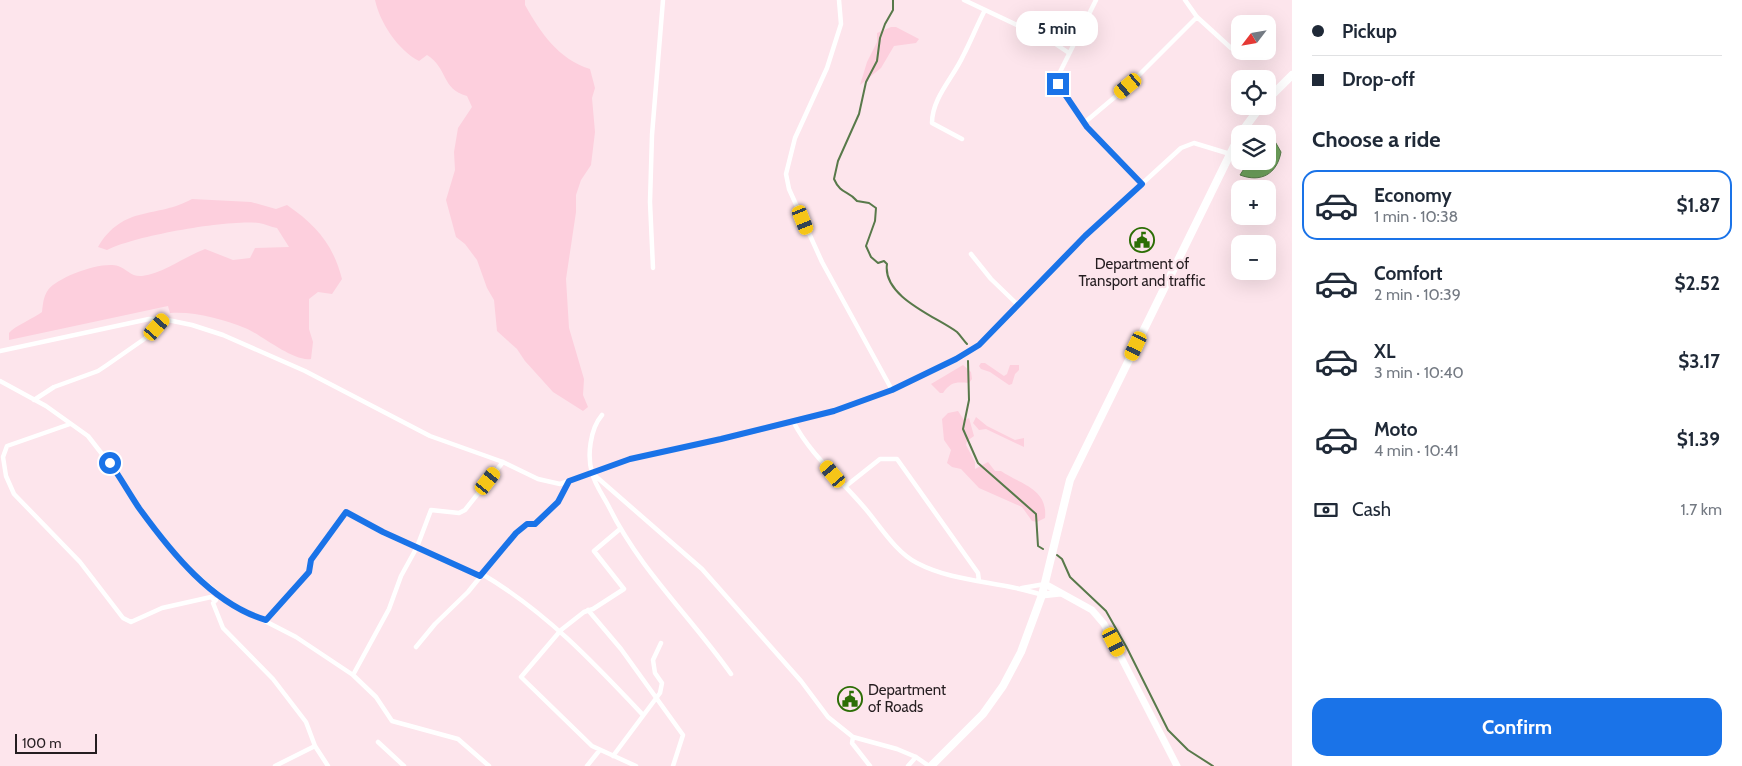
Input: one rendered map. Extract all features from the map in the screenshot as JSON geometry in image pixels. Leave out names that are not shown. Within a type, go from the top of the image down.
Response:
[{"type":"main road","points":[[1276,91],[1292,75]]},
{"type":"main road","points":[[930,766],[983,714],[1003,686],[1021,652],[1042,595],[1070,480],[1230,154]]},
{"type":"main road","points":[[1045,584],[1092,610],[1104,624],[1177,766]]},
{"type":"main road","points":[[1042,595],[1061,593]]},
{"type":"street","points":[[653,268],[650,202],[652,134],[663,0]]},
{"type":"street","points":[[838,0],[841,24],[827,68],[795,138],[786,174],[789,190],[822,262],[892,390]]},
{"type":"street","points":[[964,0],[1051,41],[1069,53]]},
{"type":"street","points":[[1096,0],[1058,76],[1058,84],[1084,123],[1142,184]]},
{"type":"street","points":[[1185,0],[1197,17],[1231,48]]},
{"type":"street","points":[[962,139],[936,126],[932,123],[932,117],[934,106],[963,58],[985,10]]},
{"type":"street","points":[[1084,123],[1128,86],[1197,17]]},
{"type":"street","points":[[0,351],[149,319],[163,319],[223,335],[305,371],[430,436],[504,462],[538,479],[560,484],[630,459],[834,411],[892,390],[956,359],[979,345],[1085,236],[1181,148],[1187,144],[1200,145],[1230,154]]},
{"type":"street","points":[[971,254],[991,279],[1018,305]]},
{"type":"street","points":[[34,400],[54,387],[98,371],[150,335],[163,319]]},
{"type":"street","points":[[0,381],[34,400],[88,436],[116,472],[138,507],[185,566],[220,596],[244,612],[266,620],[321,652],[353,675],[376,698],[392,721],[458,740],[489,766]]},
{"type":"street","points":[[602,415],[592,430],[592,473],[620,529],[658,584],[713,648],[731,674]]},
{"type":"street","points":[[793,421],[800,434],[901,551],[915,563],[938,571],[979,581],[1021,588],[1042,595]]},
{"type":"street","points":[[70,424],[7,446],[3,457],[6,476],[14,494],[80,562],[123,618],[131,622],[162,608],[211,597],[215,600]]},
{"type":"street","points":[[846,486],[880,458],[898,459],[978,573],[979,581]]},
{"type":"street","points":[[353,675],[389,609],[406,564],[417,547],[431,510],[459,513],[465,510],[504,462]]},
{"type":"street","points":[[592,473],[702,569],[782,659],[828,716],[854,737],[916,757],[930,766]]},
{"type":"street","points":[[416,647],[516,533],[527,524],[535,524],[558,502],[569,481]]},
{"type":"street","points":[[266,620],[309,572],[311,560],[346,512],[383,532],[481,575],[521,597],[561,630],[643,715]]},
{"type":"street","points":[[620,529],[594,551],[624,589],[588,610],[561,630],[521,677],[599,751],[636,766]]},
{"type":"street","points":[[1021,588],[1045,584]]},
{"type":"street","points":[[220,596],[213,603],[223,628],[288,698],[306,722],[315,746],[328,766]]},
{"type":"street","points":[[588,610],[621,649],[683,735],[672,766]]},
{"type":"street","points":[[613,756],[660,693],[662,683],[655,673],[653,660],[662,643]]},
{"type":"street","points":[[854,737],[852,744],[870,766]]},
{"type":"street","points":[[378,742],[404,766]]},
{"type":"street","points":[[275,766],[315,746]]},
{"type":"street","points":[[587,766],[599,751]]},
{"type":"street","points":[[908,766],[916,757]]},
{"type":"shaded area","points":[[375,0],[525,0],[525,5],[531,15],[552,44],[569,59],[590,69],[595,88],[592,98],[595,132],[591,165],[581,180],[576,195],[576,212],[566,279],[569,328],[584,379],[583,395],[588,407],[583,411],[553,392],[525,361],[517,349],[497,331],[494,300],[487,288],[477,260],[465,244],[456,237],[446,200],[455,170],[454,152],[458,128],[472,107],[467,96],[459,93],[448,83],[434,60],[427,55],[419,61],[397,43],[381,18]]},
{"type":"shaded area","points":[[891,27],[896,27],[919,39],[916,43],[894,46],[881,68],[860,85],[867,62],[877,42],[877,33]]},
{"type":"shaded area","points":[[1276,143],[1281,152],[1276,166]]},
{"type":"shaded area","points":[[1243,170],[1273,170],[1267,175],[1255,178],[1240,175]]},
{"type":"shaded area","points":[[192,199],[251,202],[276,209],[287,205],[307,220],[322,236],[334,255],[342,279],[332,294],[318,292],[309,299],[309,329],[313,342],[311,359],[295,356],[245,328],[198,314],[170,313],[168,306],[9,340],[9,333],[12,330],[42,312],[44,298],[53,285],[80,271],[111,265],[142,276],[158,272],[205,249],[233,260],[250,258],[255,248],[289,247],[277,228],[259,223],[245,222],[205,226],[159,234],[107,250],[98,247],[108,233],[130,218],[166,209]]},
{"type":"shaded area","points":[[981,363],[985,363],[1004,376],[1007,374],[1010,365],[1019,365],[1019,370],[1015,374],[1012,384],[1009,385],[990,372],[981,369],[979,366]]},
{"type":"shaded area","points":[[963,365],[971,372],[972,379],[969,383],[954,383],[943,393],[940,393],[931,384]]},
{"type":"shaded area","points":[[958,411],[964,420],[969,418],[974,436],[967,441],[966,445],[975,462],[975,469],[988,462],[995,471],[1001,471],[1032,489],[1042,500],[1045,508],[1045,518],[1037,522],[1032,521],[1022,507],[979,488],[961,469],[952,467],[947,463],[951,450],[944,440],[942,419],[948,413]]},
{"type":"shaded area","points":[[976,417],[987,426],[1015,440],[1024,438],[1024,447],[986,429],[979,430],[973,423]]},
{"type":"waterway","points":[[893,0],[893,10],[880,38],[877,61],[866,82],[859,114],[838,161],[834,179],[839,188],[857,201],[869,203],[876,208],[875,221],[866,246],[871,257],[878,263],[884,261],[887,264],[888,276],[893,286],[913,305],[957,332],[967,344]]},
{"type":"waterway","points":[[968,361],[969,400],[963,429],[978,463],[1036,514],[1038,546],[1043,549]]},
{"type":"waterway","points":[[1057,555],[1062,559],[1070,577],[1106,611],[1127,648],[1168,730],[1188,750],[1213,766]]},
{"type":"place","name":"Department of Transport and traffic","points":[[1142,240]]},
{"type":"place","name":"Department of Roads","points":[[850,699]]},
{"type":"route","points":[[110,463],[138,507],[185,566],[228,602],[255,617],[266,620],[301,582],[309,572],[311,560],[346,512],[409,545],[480,576],[516,533],[527,524],[535,524],[558,502],[569,481],[630,459],[752,432],[834,411],[914,380],[979,345],[1104,217],[1142,184],[1087,127],[1058,84]]}]
